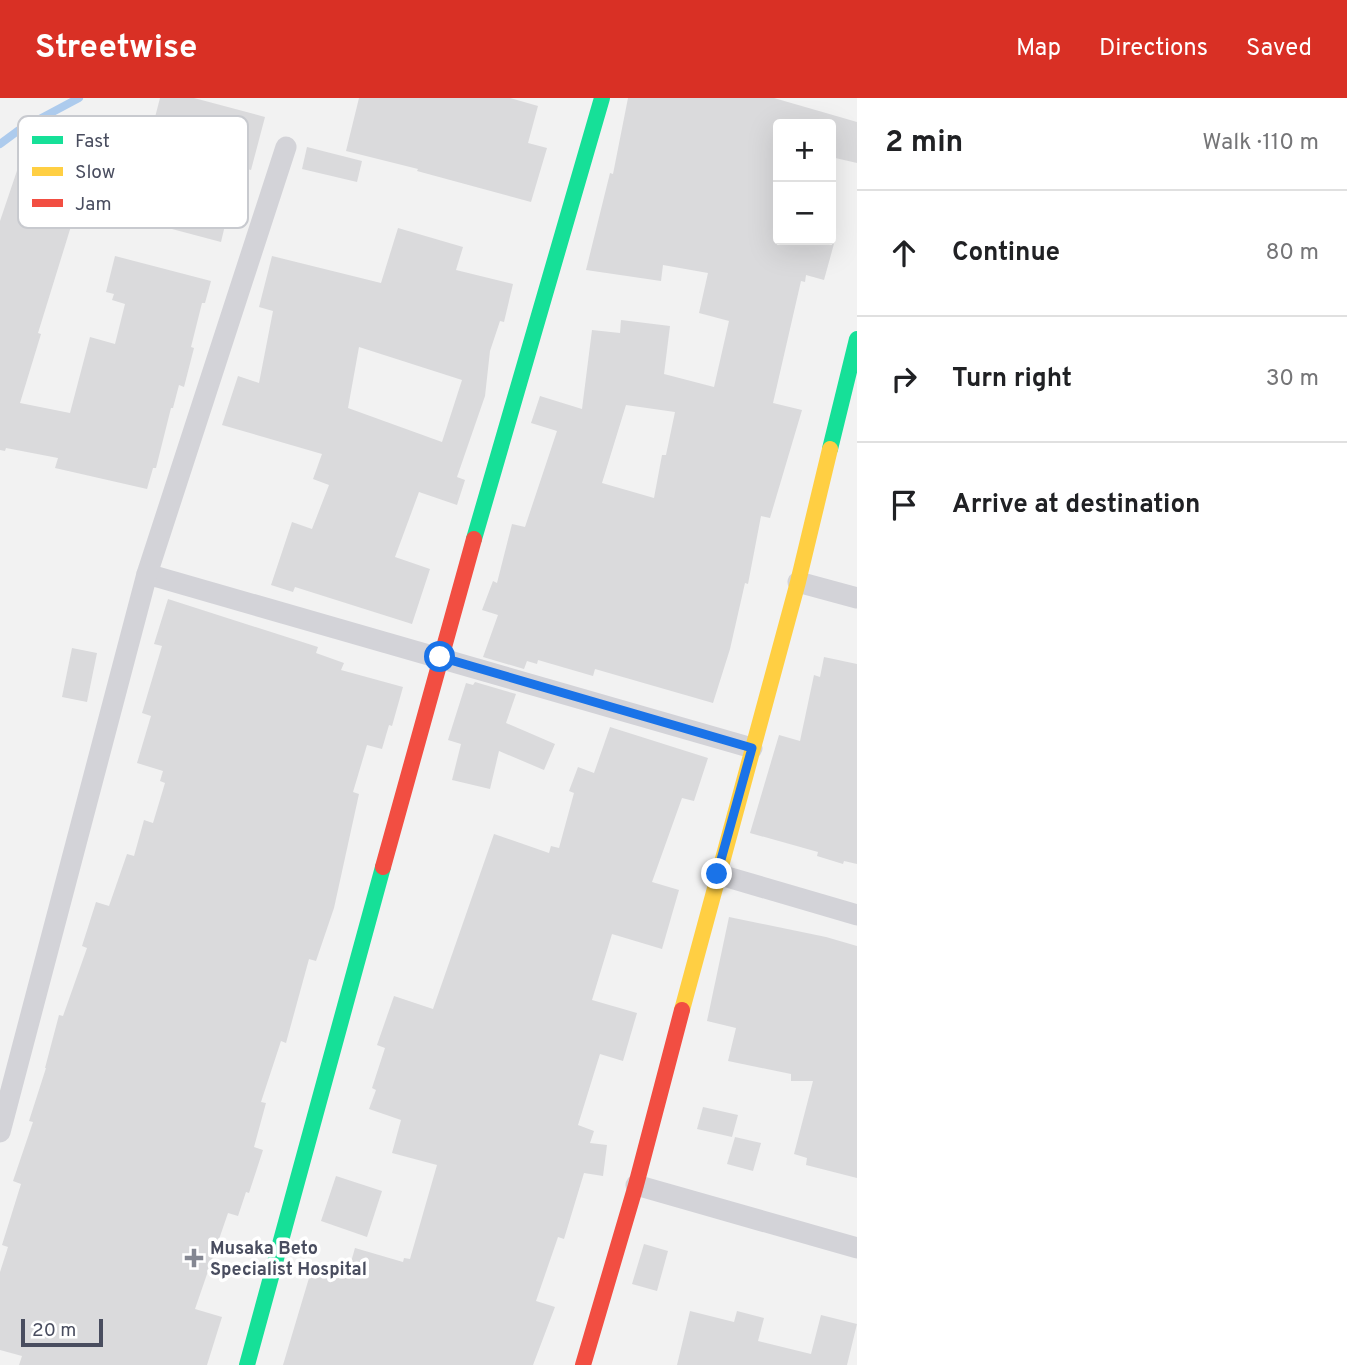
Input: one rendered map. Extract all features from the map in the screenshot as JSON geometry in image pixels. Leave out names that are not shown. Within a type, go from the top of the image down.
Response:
[{"type":"street","points":[[247,1365],[440,657],[602,98]]},
{"type":"street","points":[[0,1132],[147,574],[286,147]]},
{"type":"street","points":[[583,1365],[636,1185],[717,874],[799,582],[857,339]]},
{"type":"street","points":[[147,574],[752,748]]},
{"type":"street","points":[[799,582],[857,598]]},
{"type":"street","points":[[717,874],[857,915]]},
{"type":"street","points":[[636,1185],[857,1248]]},
{"type":"building","points":[[160,98],[194,98],[265,117],[251,170],[248,169],[248,116],[155,116]]},
{"type":"building","points":[[359,98],[510,98],[538,106],[528,143],[547,148],[531,202],[346,151]]},
{"type":"building","points":[[628,98],[774,98],[857,122],[857,163],[836,158],[836,119],[773,119],[773,245],[834,245],[824,280],[806,275],[805,282],[801,281],[773,403],[802,410],[770,518],[761,516],[748,584],[745,583],[730,649],[713,703],[595,669],[593,676],[538,660],[537,664],[527,661],[524,669],[483,657],[498,615],[482,610],[493,581],[497,583],[512,524],[525,527],[557,431],[531,423],[540,396],[582,409],[592,330],[620,333],[621,320],[670,326],[664,374],[714,387],[729,321],[699,313],[708,273],[663,265],[661,281],[586,270],[610,173],[613,174]],"holes":[[[626,405],[675,412],[666,455],[662,455],[654,498],[602,483]]]},
{"type":"building","points":[[307,147],[362,161],[357,182],[302,169]]},
{"type":"building","points":[[18,168],[18,228],[70,228],[20,403],[70,413],[90,337],[115,344],[125,304],[112,300],[114,294],[106,292],[115,256],[211,281],[205,303],[202,303],[184,387],[179,385],[156,468],[153,468],[147,489],[55,468],[58,458],[6,448],[5,451],[0,450],[0,221]]},
{"type":"building","points":[[168,228],[224,228],[221,242]]},
{"type":"building","points":[[398,228],[463,247],[456,270],[513,284],[504,322],[500,321],[490,351],[485,396],[457,477],[465,480],[457,505],[419,492],[395,557],[430,569],[412,624],[295,587],[293,592],[271,585],[292,522],[312,529],[329,485],[313,479],[322,454],[222,425],[238,376],[259,383],[273,311],[259,307],[272,256],[381,283]],"holes":[[[359,347],[462,380],[442,442],[348,408]]]},
{"type":"building","points":[[168,599],[318,647],[316,653],[344,663],[341,670],[403,687],[382,749],[367,745],[353,792],[359,794],[334,908],[316,961],[309,959],[286,1043],[281,1041],[261,1102],[266,1103],[254,1147],[263,1150],[249,1193],[246,1192],[238,1216],[228,1213],[195,1309],[222,1317],[207,1365],[19,1365],[22,1356],[0,1350],[0,1272],[8,1247],[2,1245],[21,1184],[13,1181],[33,1122],[29,1121],[59,1015],[63,1016],[87,948],[82,946],[96,902],[109,906],[127,854],[134,856],[144,820],[153,823],[165,783],[160,781],[163,771],[137,763],[151,716],[142,713],[162,646],[154,644]]},
{"type":"building","points":[[72,648],[97,653],[87,702],[62,697]]},
{"type":"building","points":[[824,657],[857,664],[857,864],[844,861],[843,864],[817,856],[818,852],[750,833],[779,735],[800,741],[814,675],[820,677]]},
{"type":"building","points":[[475,682],[516,694],[506,723],[555,744],[544,770],[499,751],[490,789],[452,780],[461,744],[448,740],[466,683],[473,685]]},
{"type":"building","points":[[610,727],[708,758],[694,801],[682,798],[652,882],[679,890],[662,949],[612,934],[592,1000],[637,1013],[623,1061],[600,1054],[578,1125],[594,1131],[590,1143],[607,1145],[603,1176],[584,1173],[564,1239],[558,1237],[536,1301],[555,1307],[533,1365],[283,1365],[312,1268],[347,1276],[355,1248],[403,1262],[404,1258],[410,1259],[437,1165],[392,1153],[401,1120],[369,1109],[376,1090],[372,1088],[385,1048],[377,1045],[394,996],[433,1009],[494,834],[549,853],[551,846],[559,848],[574,793],[569,791],[578,767],[594,773]]},
{"type":"building","points":[[729,917],[857,946],[857,1178],[806,1165],[807,1158],[794,1154],[813,1081],[791,1081],[791,1074],[728,1061],[736,1028],[707,1021]]},
{"type":"building","points":[[703,1107],[738,1115],[732,1137],[697,1129]]},
{"type":"building","points":[[735,1137],[761,1143],[753,1171],[727,1164]]},
{"type":"building","points":[[336,1176],[382,1191],[367,1237],[321,1221]]},
{"type":"building","points":[[644,1244],[668,1251],[657,1291],[632,1284]]},
{"type":"building","points":[[690,1311],[734,1322],[737,1311],[764,1318],[758,1341],[811,1354],[821,1315],[857,1324],[847,1365],[677,1365]]},
{"type":"waterway","points":[[45,116],[79,98]]},
{"type":"waterway","points":[[0,144],[18,131]]},
{"type":"traffic: fast","points":[[474,539],[602,98]]},
{"type":"traffic: fast","points":[[830,449],[857,339]]},
{"type":"traffic: fast","points":[[247,1365],[383,867]]},
{"type":"traffic: slow","points":[[682,1010],[798,582],[830,449]]},
{"type":"traffic: jam","points":[[383,867],[474,539]]},
{"type":"traffic: jam","points":[[583,1365],[636,1185],[682,1010]]},
{"type":"place","name":"Musaka Beto Specialist Hospital","points":[[194,1258]]},
{"type":"route","points":[[440,657],[752,748],[717,874]]}]
